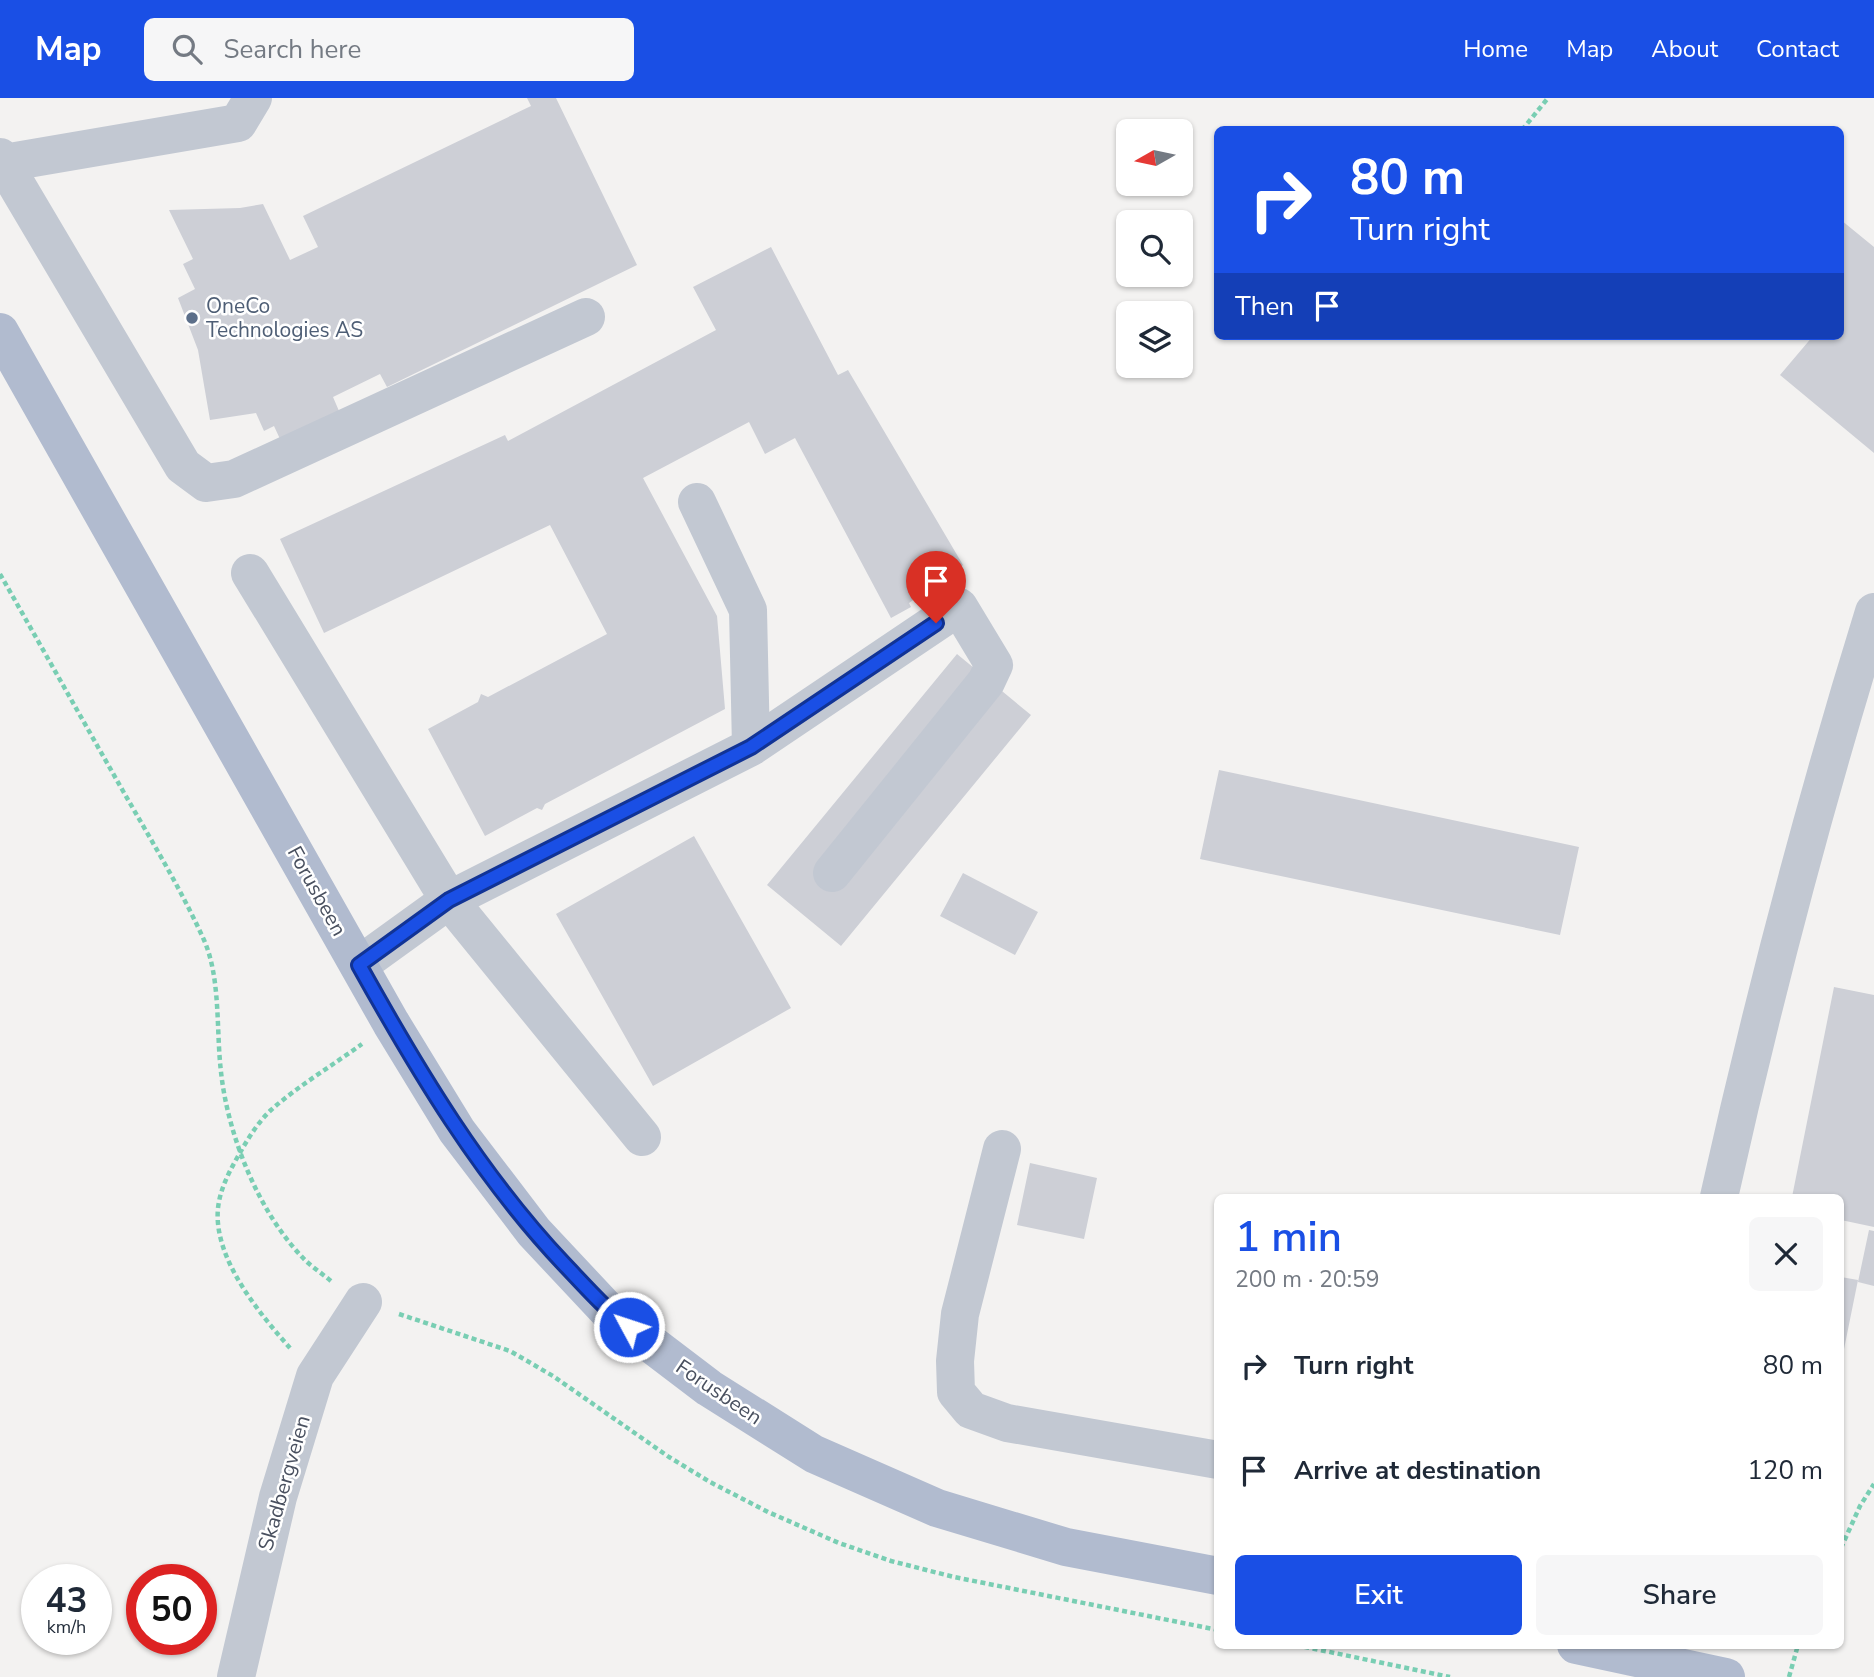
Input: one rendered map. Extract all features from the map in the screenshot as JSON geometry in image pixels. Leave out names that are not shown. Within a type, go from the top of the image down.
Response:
[{"type":"main road","name":"Forusbeen","points":[[0,332],[391,1023],[457,1131],[534,1232],[609,1312],[709,1388],[814,1454],[937,1508],[1066,1547],[1214,1575]]},
{"type":"main road","points":[[1606,1649],[1726,1677]]},
{"type":"street","points":[[253,98],[238,122],[2,160],[183,466],[206,483],[234,479],[586,317]]},
{"type":"street","points":[[697,502],[748,610],[751,747]]},
{"type":"street","points":[[250,573],[449,900],[642,1137]]},
{"type":"street","points":[[359,965],[449,900],[751,747],[959,607],[994,664],[990,673],[832,873]]},
{"type":"street","points":[[1720,1194],[1752,1046],[1830,755],[1874,612]]},
{"type":"street","points":[[1002,1149],[960,1314],[955,1361],[956,1392],[971,1410],[1007,1423],[1214,1459]]},
{"type":"street","name":"Skadbergveien","points":[[236,1677],[278,1497],[315,1376],[363,1302]]},
{"type":"path","points":[[1524,126],[1548,98]]},
{"type":"path","points":[[0,574],[175,883],[205,943],[214,985],[221,1073],[240,1153],[258,1192],[286,1238],[308,1262],[363,1302],[510,1351],[553,1376],[669,1457],[710,1482],[768,1512],[839,1543],[891,1561],[954,1577],[1214,1629]]},
{"type":"path","points":[[315,1376],[258,1313],[237,1280],[222,1243],[218,1210],[225,1181],[240,1153],[270,1111],[391,1023]]},
{"type":"path","points":[[1844,1541],[1860,1506],[1874,1484]]},
{"type":"path","points":[[1315,1649],[1450,1677]]},
{"type":"path","points":[[1789,1677],[1797,1649]]},
{"type":"building","points":[[527,98],[556,98],[637,265],[387,387],[380,374],[333,397],[339,411],[280,439],[274,426],[264,431],[256,413],[210,420],[198,350],[178,298],[195,289],[183,264],[193,259],[169,210],[240,208],[263,204],[290,260],[318,247],[303,216],[531,106]]},
{"type":"building","points":[[1844,222],[1874,247],[1874,453],[1780,375],[1810,340],[1844,340]]},
{"type":"building","points":[[771,247],[838,375],[848,370],[963,565],[909,603],[911,607],[891,618],[795,438],[765,454],[749,422],[643,478],[717,616],[725,709],[545,804],[542,810],[537,808],[485,836],[428,729],[478,702],[481,694],[488,697],[607,634],[550,525],[324,633],[280,539],[505,435],[508,441],[716,330],[693,287]]},
{"type":"building","points":[[957,654],[1031,715],[841,946],[767,885]]},
{"type":"building","points":[[1219,770],[1579,847],[1560,935],[1200,859]]},
{"type":"building","points":[[694,836],[791,1008],[653,1086],[556,914]]},
{"type":"building","points":[[963,873],[1038,912],[1015,955],[940,916]]},
{"type":"building","points":[[1834,987],[1874,995],[1874,1227],[1844,1221],[1844,1194],[1793,1194]]},
{"type":"building","points":[[1030,1163],[1097,1178],[1084,1239],[1017,1225]]},
{"type":"building","points":[[1869,1230],[1874,1231],[1874,1286],[1858,1282]]},
{"type":"building","points":[[1844,1278],[1858,1280],[1844,1349]]},
{"type":"place","name":"OneCo Technologies AS","points":[[192,318]]},
{"type":"route","points":[[629,1327],[609,1312],[534,1232],[457,1131],[359,965],[449,900],[751,747],[936,623]]}]
